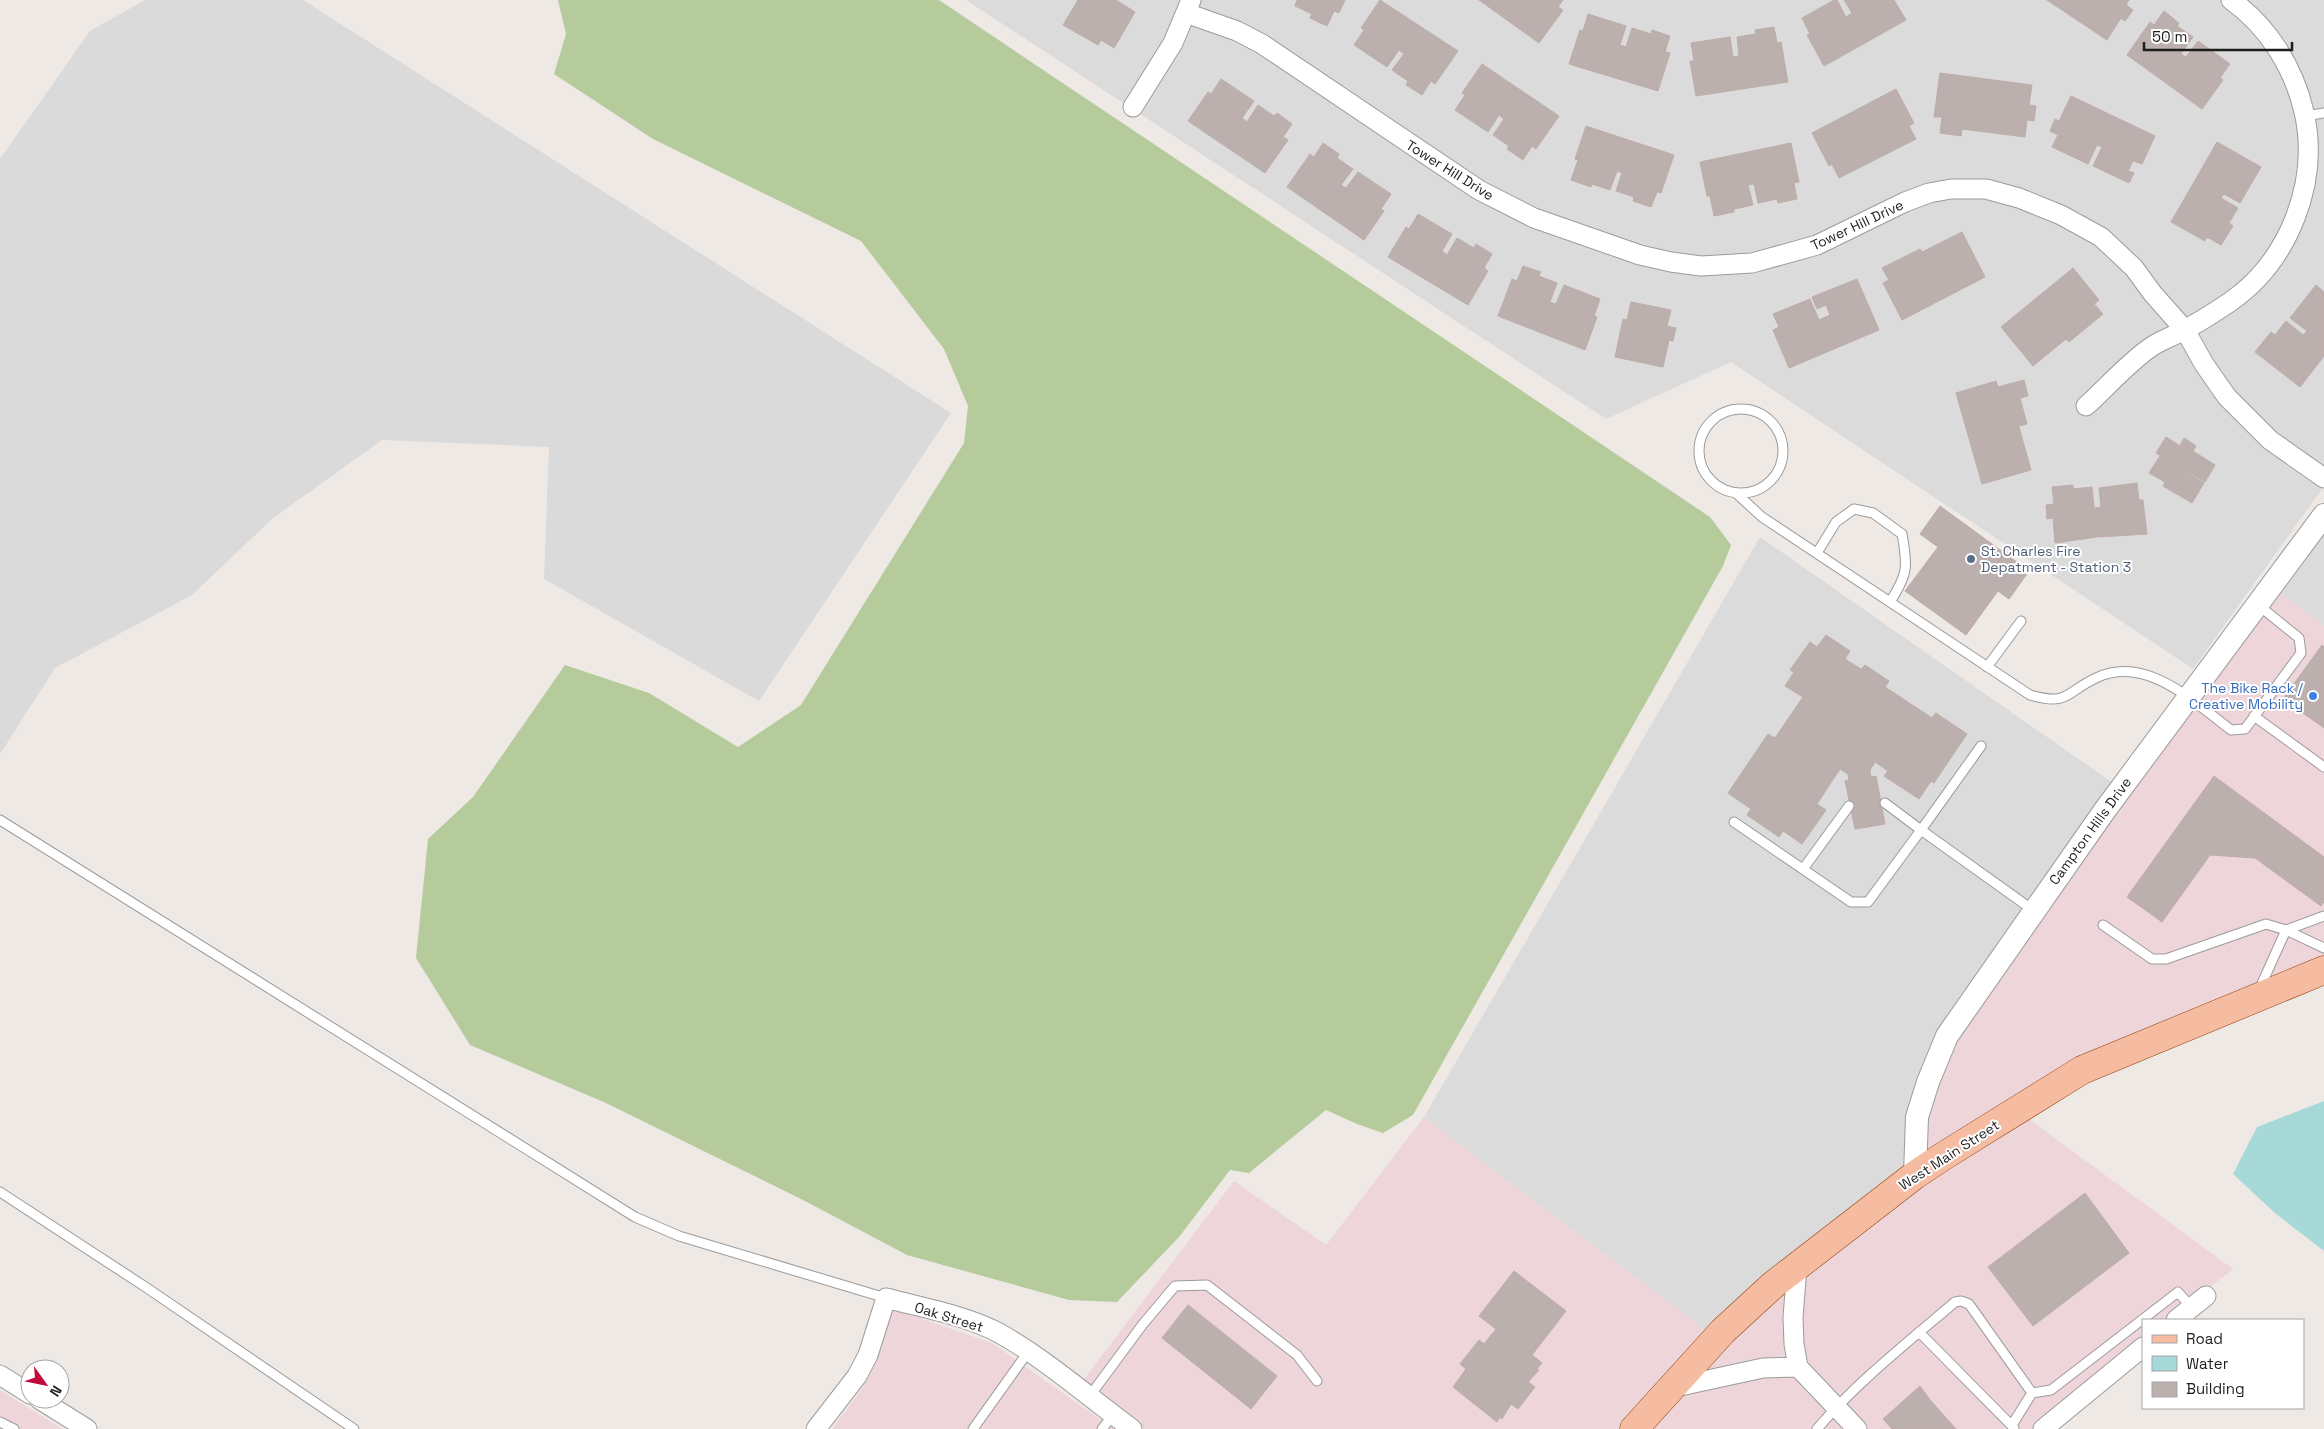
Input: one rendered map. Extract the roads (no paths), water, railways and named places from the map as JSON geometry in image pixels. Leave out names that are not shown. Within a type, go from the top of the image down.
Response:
[{"type":"main road","name":"West Main Street","points":[[1634,1429],[1723,1332],[1773,1285],[1915,1175],[2082,1070],[2324,970]]},
{"type":"street","points":[[2086,406],[2151,347],[2185,330],[2240,294],[2265,267],[2286,239],[2301,200],[2308,160],[2305,116],[2294,81],[2272,40],[2254,20],[2231,0]]},
{"type":"street","points":[[1133,107],[1159,68],[1189,7]]},
{"type":"street","name":"Tower Hill Drive","points":[[1189,7],[1262,44],[1479,190],[1534,218],[1640,255],[1701,266],[1752,263],[1817,245],[1905,202],[1929,193],[1951,189],[1986,190],[2020,198],[2061,215],[2101,237],[2134,268],[2153,294],[2185,330],[2204,364],[2226,397],[2270,440],[2324,478]]},
{"type":"street","name":"Campton Hills Drive","points":[[1915,1175],[1917,1117],[1928,1082],[1947,1036],[2033,910],[2188,697],[2324,515]]},
{"type":"street","points":[[1797,1267],[1793,1317],[1794,1344],[1798,1367],[1857,1429]]},
{"type":"street","points":[[816,1429],[857,1376],[868,1355],[886,1298]]},
{"type":"street","name":"Oak Street","points":[[886,1298],[971,1322],[998,1333],[1028,1352],[1089,1397],[1107,1422],[1132,1429]]},
{"type":"street","points":[[2177,1319],[2199,1302]]},
{"type":"street","points":[[2043,1429],[2142,1348]]},
{"type":"street","points":[[1671,1388],[1763,1368],[1798,1367]]},
{"type":"street","points":[[0,1375],[20,1388]]},
{"type":"street","points":[[55,1409],[87,1429]]},
{"type":"lane","points":[[2305,116],[2324,113]]},
{"type":"lane","points":[[1737,494],[1751,492],[1764,487],[1774,478],[1780,466],[1782,453],[1781,439],[1775,427],[1766,418],[1754,412],[1741,409],[1727,411],[1715,418],[1705,429],[1700,442],[1699,457],[1703,470],[1711,482],[1723,490],[1737,494],[1762,517],[2030,695],[2050,700],[2064,698],[2096,678],[2115,671],[2145,674],[2162,681],[2188,697],[2231,730],[2245,728],[2301,653],[2299,638],[2257,604]]},
{"type":"lane","points":[[1817,553],[1836,522],[1854,509],[1874,513],[1902,534],[1906,556],[1904,581],[1890,602]]},
{"type":"lane","points":[[1987,667],[2021,621]]},
{"type":"lane","points":[[2254,716],[2324,767]]},
{"type":"lane","points":[[1734,822],[1851,902],[1868,902],[1981,746]]},
{"type":"lane","points":[[1885,803],[2033,910]]},
{"type":"lane","points":[[1803,870],[1849,806]]},
{"type":"lane","points":[[0,820],[635,1216],[679,1236],[886,1298]]},
{"type":"lane","points":[[2255,999],[2286,930],[2324,916]]},
{"type":"lane","points":[[2103,925],[2152,959],[2166,959],[2266,924],[2286,930],[2324,948]]},
{"type":"lane","points":[[0,1192],[147,1288],[354,1429]]},
{"type":"lane","points":[[1089,1397],[1143,1324],[1175,1286],[1207,1285],[1297,1355],[1317,1381]]},
{"type":"lane","points":[[2143,1319],[2178,1292],[2199,1302]]},
{"type":"lane","points":[[1817,1429],[1836,1407],[1955,1302],[1961,1301],[1969,1304],[2032,1393]]},
{"type":"lane","points":[[2032,1393],[2051,1390],[2142,1320]]},
{"type":"lane","points":[[1920,1332],[2013,1427],[2032,1393]]},
{"type":"lane","points":[[973,1429],[1028,1352]]},
{"type":"lane","points":[[0,1422],[14,1429]]},
{"type":"water","points":[[2324,1101],[2324,1251],[2276,1214],[2233,1174],[2257,1127]]},
{"type":"place","name":"St. Charles Fire Depatment - Station 3","points":[[1971,559]]},
{"type":"place","name":"The Bike Rack / Creative Mobility","points":[[2313,696]]}]
